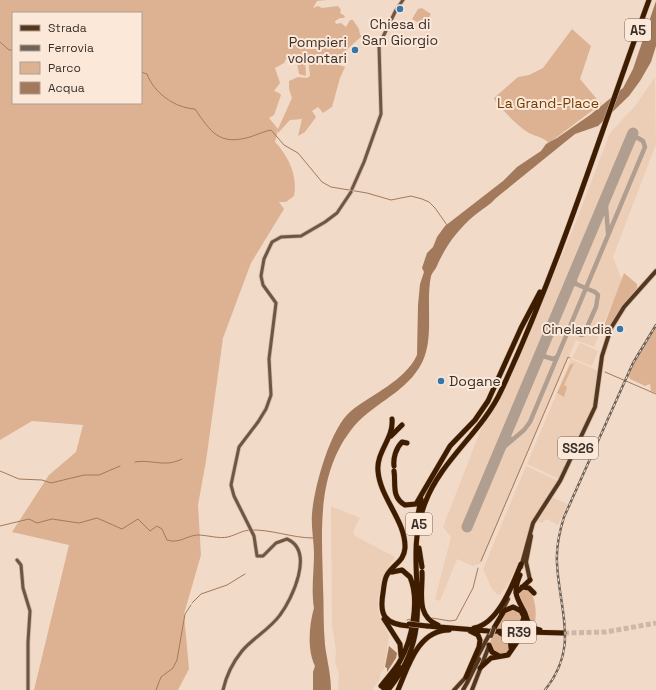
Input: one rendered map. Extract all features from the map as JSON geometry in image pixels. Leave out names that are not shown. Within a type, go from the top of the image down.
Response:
[{"type":"highway","name":"A5","points":[[451,627],[431,622],[424,612],[419,538],[430,498],[444,472],[479,429],[492,408],[508,375],[548,280],[587,175],[647,0]]},
{"type":"highway","name":"A5","points":[[415,534],[420,510],[426,494],[440,470],[481,420],[494,400],[506,375],[587,175]]},
{"type":"highway","name":"A5","points":[[382,689],[401,667],[412,644],[416,619],[416,517],[424,492],[433,472],[450,446],[475,420],[488,401],[521,328],[544,284]]},
{"type":"highway","name":"A5","points":[[382,689],[400,675],[408,660],[415,639],[418,618],[417,537],[422,510],[438,477],[492,408]]},
{"type":"highway","points":[[392,419],[390,434],[378,458],[378,471],[389,506],[403,533],[405,548],[401,561],[386,577],[381,604],[382,612],[401,646],[401,656],[394,669]]},
{"type":"highway","points":[[402,425],[389,439],[382,454],[379,471],[383,484],[403,526],[407,543],[403,560],[387,580],[383,604],[384,611],[392,621],[409,625]]},
{"type":"highway","points":[[407,443],[402,442],[400,444],[394,459],[394,492],[402,503],[407,506],[414,505],[424,492]]},
{"type":"highway","points":[[522,563],[516,592],[517,600],[530,626],[551,632]]},
{"type":"highway","points":[[398,690],[407,668],[424,640],[437,632],[478,627],[494,617],[522,563]]},
{"type":"highway","points":[[382,689],[403,654],[409,639],[413,617],[414,601],[412,581],[409,574],[402,570],[392,572]]},
{"type":"highway","points":[[516,592],[530,580]]},
{"type":"highway","points":[[522,587],[529,588],[534,593]]},
{"type":"highway","points":[[515,607],[523,613],[524,622],[517,629],[491,632],[507,609],[515,607]]},
{"type":"highway","points":[[382,612],[392,623],[451,627]]},
{"type":"highway","points":[[426,626],[459,629]]},
{"type":"highway","name":"R39","points":[[451,627],[479,630]]},
{"type":"highway","name":"R39","points":[[459,629],[491,632],[564,633]]},
{"type":"highway","points":[[466,677],[480,642],[478,635],[468,630]]},
{"type":"highway","points":[[479,630],[506,634],[510,638],[512,644],[509,653],[501,656],[492,652],[489,645]]},
{"type":"highway","points":[[478,667],[489,659],[508,655],[517,641],[523,636],[551,632]]},
{"type":"main road","points":[[223,690],[228,675],[242,651],[280,616],[297,582],[300,569],[300,555],[298,549],[290,540],[280,540],[263,556],[256,554],[253,533],[234,496],[231,485],[239,447],[265,412],[272,391],[269,359],[276,303],[262,282],[262,267],[264,259],[272,242],[278,238],[301,236],[332,218],[352,190],[364,162],[381,114],[379,49],[392,18],[403,0]]},
{"type":"main road","name":"SS26","points":[[534,526],[562,482],[595,411],[600,396],[604,348],[614,321],[624,307],[656,271]]},
{"type":"main road","name":"SS26","points":[[522,563],[528,535],[537,515],[560,481],[593,411],[608,341],[619,317],[656,274]]},
{"type":"main road","points":[[454,690],[466,677],[496,622],[520,571],[534,526]]},
{"type":"main road","points":[[530,580],[526,559],[534,526]]},
{"type":"main road","points":[[521,555],[528,535]]},
{"type":"main road","points":[[17,560],[20,561],[23,588],[30,611],[28,642],[28,690]]},
{"type":"main road","points":[[463,690],[487,653],[491,632]]},
{"type":"main road","points":[[459,686],[465,686],[470,690],[491,632]]},
{"type":"shaded area","points":[[655,77],[656,144],[613,257],[622,280],[594,347],[576,340],[481,563],[473,566],[457,559],[440,601],[435,599],[451,537],[443,527],[481,429],[500,400],[573,229],[610,133],[635,106]]},
{"type":"shaded area","points":[[580,343],[598,351],[592,366],[572,358]]},
{"type":"shaded area","points":[[571,359],[599,371],[595,405],[559,479],[527,464]]},
{"type":"shaded area","points":[[526,466],[558,481],[531,522],[519,561],[507,586],[500,595],[498,595],[492,589],[483,569]]},
{"type":"shaded area","points":[[553,498],[568,504],[558,525],[546,519],[542,523],[538,521]]},
{"type":"shaded area","points":[[331,506],[360,518],[353,531],[355,536],[395,557],[385,572],[378,597],[380,617],[389,636],[384,669],[380,674],[380,679],[372,690],[338,690],[339,674],[335,662],[336,651],[332,625]]},
{"type":"green space","points":[[0,0],[327,0],[317,1],[313,8],[318,6],[322,8],[338,6],[341,10],[340,13],[345,16],[344,18],[340,18],[335,21],[336,24],[341,23],[346,27],[350,20],[353,20],[359,29],[360,35],[363,35],[344,52],[339,65],[345,67],[340,78],[332,107],[323,113],[318,107],[312,111],[316,117],[305,132],[298,136],[302,119],[290,120],[278,133],[278,130],[275,142],[284,153],[291,166],[295,181],[294,196],[286,202],[279,202],[284,209],[251,263],[223,338],[206,461],[198,505],[201,555],[184,614],[189,669],[178,690],[34,690],[69,545],[12,532],[49,475],[76,452],[83,425],[32,421],[0,440]],"holes":[[[299,49],[308,57],[310,76],[307,78],[298,77],[289,81],[289,89],[292,98],[278,129],[269,118],[274,115],[281,95],[274,91],[280,83],[275,68],[284,63],[287,57],[294,56],[299,74],[306,76],[305,56]]]},
{"type":"green space","points":[[422,8],[431,14],[424,26],[412,19],[418,9]]},
{"type":"green space","name":"La Grand-Place","points":[[572,29],[591,46],[580,79],[601,104],[549,143],[542,138],[529,133],[511,119],[494,98],[518,77],[529,75],[543,68]]},
{"type":"green space","points":[[624,273],[637,284],[637,288],[620,309],[607,334],[602,331]]},
{"type":"green space","points":[[656,326],[656,393],[651,391],[650,384],[645,386],[630,379],[628,376],[639,352]]},
{"type":"green space","points":[[574,363],[564,385],[567,387],[564,397],[557,393],[570,365]]},
{"type":"green space","points":[[526,587],[530,591],[535,606],[536,617],[534,628],[517,594]]},
{"type":"green space","points":[[510,608],[519,610],[523,621],[515,629],[496,629],[503,613]]},
{"type":"green space","points":[[494,633],[507,636],[511,646],[507,652],[501,655],[492,650],[490,642]]},
{"type":"water","points":[[656,1],[656,46],[651,62],[640,81],[629,96],[598,126],[575,134],[475,215],[457,233],[443,253],[431,276],[429,287],[429,335],[424,358],[419,368],[404,386],[359,421],[351,430],[340,448],[326,485],[322,524],[324,638],[331,690],[313,690],[313,672],[315,666],[312,660],[310,645],[311,622],[314,608],[312,514],[316,489],[324,459],[336,431],[343,419],[351,411],[396,380],[412,364],[417,355],[418,305],[420,284],[424,272],[422,268],[427,253],[433,247],[437,237],[445,226],[503,181],[517,167],[541,151],[546,144],[590,115],[623,88],[633,69]]},
{"type":"water","points":[[389,646],[397,653],[396,658],[387,672],[387,668],[385,667]]},
{"type":"waterway","points":[[0,42],[9,50],[12,50]]},
{"type":"waterway","points":[[142,72],[147,74],[150,81],[166,98],[180,106],[195,109],[211,130],[217,135],[231,140],[250,137],[271,130],[284,145],[298,153],[322,182],[331,187],[367,193],[391,200],[411,196],[422,199],[429,202],[435,208],[447,225]]},
{"type":"waterway","points":[[481,561],[568,357],[570,358]]},
{"type":"waterway","points":[[605,372],[656,394]]},
{"type":"waterway","points":[[135,462],[170,463],[182,459]]},
{"type":"waterway","points":[[0,471],[19,479],[42,480],[51,483],[84,475],[99,475],[120,466]]},
{"type":"waterway","points":[[0,526],[29,519],[37,523],[52,519],[79,523],[97,518],[122,529],[138,519],[150,531],[157,526],[162,529],[167,540],[171,541],[197,535],[220,538],[228,537],[249,530],[313,538]]},
{"type":"waterway","points":[[432,618],[450,621],[456,620],[473,588],[478,568]]},
{"type":"waterway","points":[[192,603],[201,594],[227,585],[245,574]]},
{"type":"waterway","points":[[156,690],[161,677],[173,668],[177,660],[185,614],[191,605]]},
{"type":"waterway","points":[[407,620],[411,619]]},
{"type":"taxiway","points":[[494,461],[504,447],[524,430],[530,422],[645,147],[643,141],[638,138],[632,138],[628,143]]},
{"type":"taxiway","points":[[607,194],[606,206],[608,233]]},
{"type":"taxiway","points":[[599,214],[602,211],[606,214]]},
{"type":"taxiway","points":[[573,276],[576,284],[595,292],[598,295],[596,307],[584,334],[581,335],[581,332],[586,331]]},
{"type":"taxiway","points":[[567,288],[571,284],[576,284]]},
{"type":"taxiway","points":[[543,347],[542,352],[545,356]]},
{"type":"taxiway","points":[[537,360],[543,356],[553,359],[557,357]]},
{"type":"taxiway","points":[[507,430],[507,438],[512,439]]},
{"type":"runway","points":[[467,527],[633,133]]},
{"type":"tunnel","points":[[564,633],[606,632],[656,623]]},
{"type":"railway","points":[[545,690],[556,674],[562,658],[565,643],[565,628],[558,580],[557,557],[558,540],[564,517],[633,363],[656,325]]},
{"type":"place","name":"Chiesa di San Giorgio","points":[[400,9]]},
{"type":"place","name":"Pompieri volontari","points":[[355,50]]},
{"type":"place","name":"Cinelandia","points":[[620,329]]},
{"type":"place","name":"Dogane","points":[[441,381]]}]
